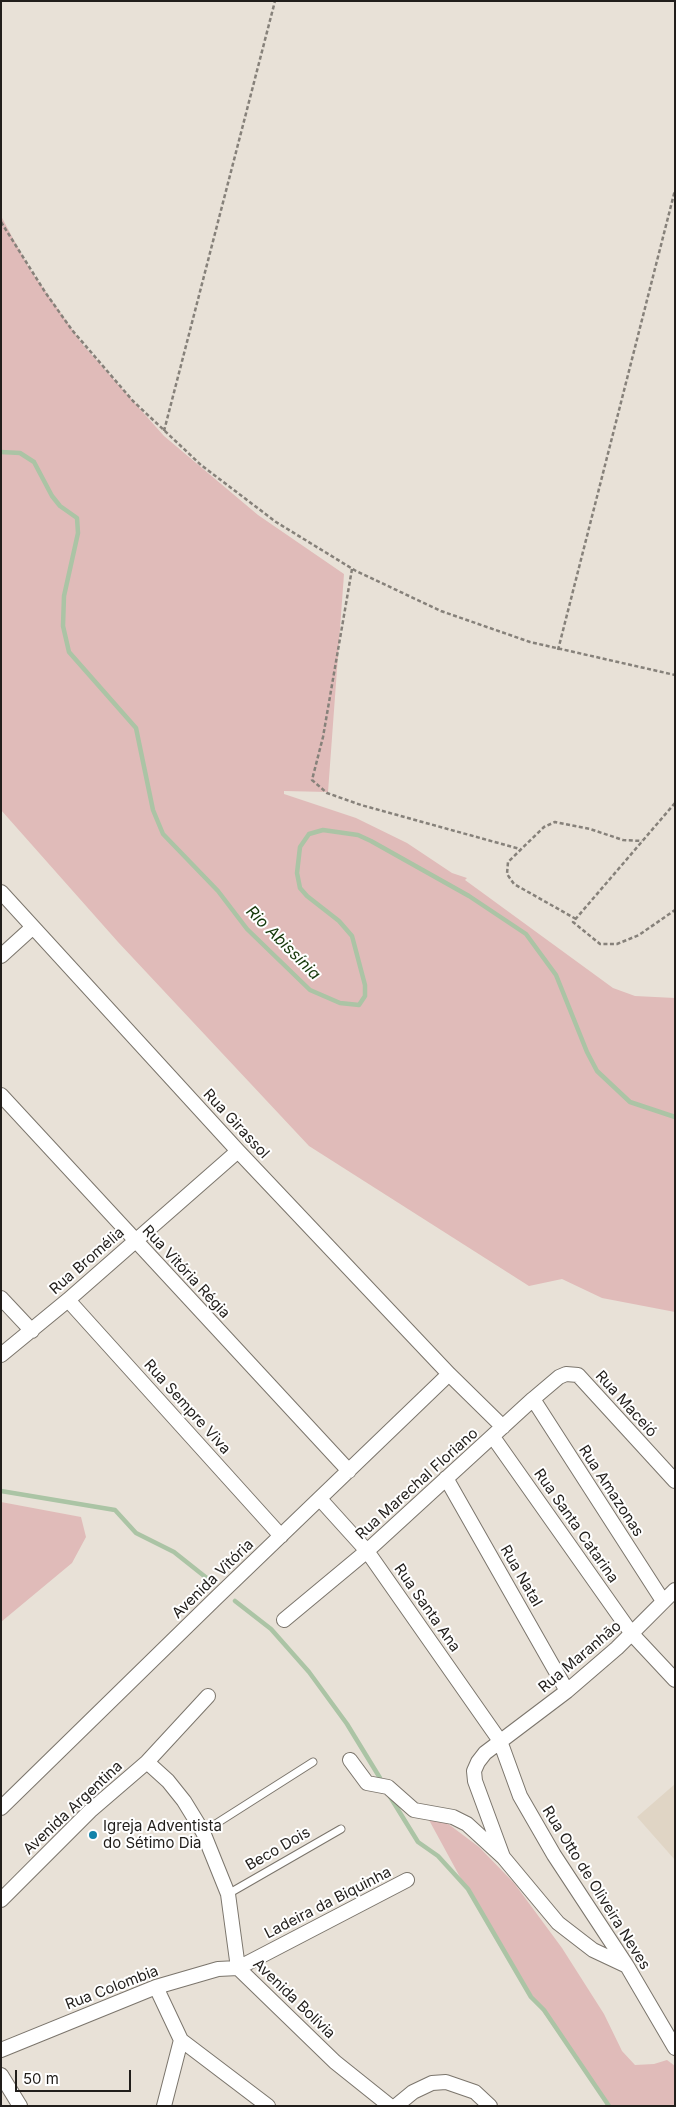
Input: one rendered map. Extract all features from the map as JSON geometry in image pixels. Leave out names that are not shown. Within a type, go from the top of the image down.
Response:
[{"type":"street","name":"Rua Girassol","points":[[1,892],[238,1151],[449,1374],[498,1432]]},
{"type":"street","points":[[1,956],[33,927]]},
{"type":"street","name":"Rua Vitória Régia","points":[[1,1095],[349,1470]]},
{"type":"street","name":"Rua Bromélia","points":[[1,1355],[32,1331],[238,1151]]},
{"type":"street","points":[[1,1298],[32,1331]]},
{"type":"street","name":"Rua Sempre Viva","points":[[68,1300],[282,1536]]},
{"type":"street","name":"Rua Marechal Floriano","points":[[284,1620],[367,1551],[533,1399],[559,1377],[572,1373]]},
{"type":"street","name":"Rua Maceió","points":[[572,1373],[578,1376],[675,1481]]},
{"type":"street","name":"Avenida Vitória","points":[[2,1805],[449,1374]]},
{"type":"street","name":"Rua Amazonas","points":[[533,1399],[663,1601]]},
{"type":"street","name":"Rua Santa Catarina","points":[[498,1432],[632,1634],[675,1680]]},
{"type":"street","name":"Rua Natal","points":[[446,1478],[567,1691]]},
{"type":"street","name":"Rua Santa Ana","points":[[320,1499],[367,1551],[500,1741]]},
{"type":"street","name":"Rua Maranhão","points":[[503,1857],[475,1781],[474,1771],[485,1753],[567,1691],[632,1634],[675,1590]]},
{"type":"street","name":"Avenida Argentina","points":[[1,1900],[90,1811],[147,1762],[208,1696]]},
{"type":"street","name":"Rua Otto de Oliveira Neves","points":[[500,1741],[520,1796],[554,1855],[627,1966],[675,2048]]},
{"type":"street","points":[[350,1760],[367,1783],[388,1787],[414,1810],[453,1817],[467,1824],[503,1857],[558,1922],[593,1950],[627,1966]]},
{"type":"street","name":"Avenida Bolívia","points":[[147,1762],[168,1781],[184,1801],[203,1832],[228,1894],[238,1968],[336,2062],[390,2106]]},
{"type":"street","name":"Ladeira da Biquinha","points":[[238,1968],[407,1880]]},
{"type":"street","name":"Rua Colombia","points":[[1,2050],[156,1987],[218,1969],[238,1968]]},
{"type":"street","points":[[156,1987],[181,2040],[268,2106]]},
{"type":"street","points":[[164,2106],[181,2040]]},
{"type":"street","points":[[1,2075],[20,2106]]},
{"type":"street","points":[[396,2106],[432,2083],[446,2082],[475,2092],[490,2106]]},
{"type":"lane","points":[[203,1832],[313,1762]]},
{"type":"lane","name":"Beco Dois","points":[[228,1894],[341,1829]]},
{"type":"path","points":[[164,432],[275,1]]},
{"type":"path","points":[[558,650],[675,190]]},
{"type":"path","points":[[1,222],[45,292],[72,330],[102,366],[164,432],[201,466],[253,506],[315,548],[352,569],[440,611],[494,631],[558,650],[675,674]]},
{"type":"path","points":[[352,569],[323,738],[312,780],[326,793],[344,799],[520,849]]},
{"type":"path","points":[[675,803],[573,922],[600,944],[617,944],[639,935],[675,910]]},
{"type":"path","points":[[576,919],[514,884],[506,874],[508,862],[544,826],[555,822],[590,829],[623,840],[642,841]]},
{"type":"shaded area","points":[[1,216],[29,268],[83,345],[164,436],[258,515],[344,574],[328,792],[284,791],[284,794],[356,818],[407,843],[452,873],[467,878],[465,880],[613,988],[635,996],[675,998],[675,1312],[602,1298],[562,1279],[529,1286],[309,1146],[118,942],[1,810]]},
{"type":"shaded area","points":[[1,1502],[81,1517],[86,1537],[72,1563],[1,1622]]},
{"type":"shaded area","points":[[675,1784],[675,1860],[637,1817]]},
{"type":"shaded area","points":[[439,1817],[479,1847],[514,1883],[562,1948],[604,2014],[622,2051],[635,2065],[654,2064],[667,2060],[675,2066],[675,2106],[606,2106],[603,2098],[531,1995],[460,1877],[429,1820]]},
{"type":"waterway","name":"Rio Abissínia","points":[[1,452],[20,453],[34,462],[52,496],[60,506],[77,518],[78,533],[64,596],[63,626],[69,652],[136,728],[153,810],[163,834],[218,891],[247,929],[310,990],[340,1003],[359,1005],[365,996],[365,985],[352,936],[339,921],[307,896],[300,888],[297,873],[300,847],[309,834],[323,830],[358,835],[469,896],[526,934],[556,975],[587,1052],[597,1071],[630,1102],[675,1117]]},
{"type":"waterway","points":[[1,1491],[115,1510],[136,1533],[174,1552],[213,1583]]},
{"type":"waterway","points":[[235,1601],[271,1629],[309,1672],[347,1724],[380,1778]]},
{"type":"waterway","points":[[389,1795],[418,1842],[438,1856],[468,1889],[531,1997],[544,2010],[609,2106]]},
{"type":"place","name":"Igreja Adventista do Sétimo Dia","points":[[93,1835]]}]
